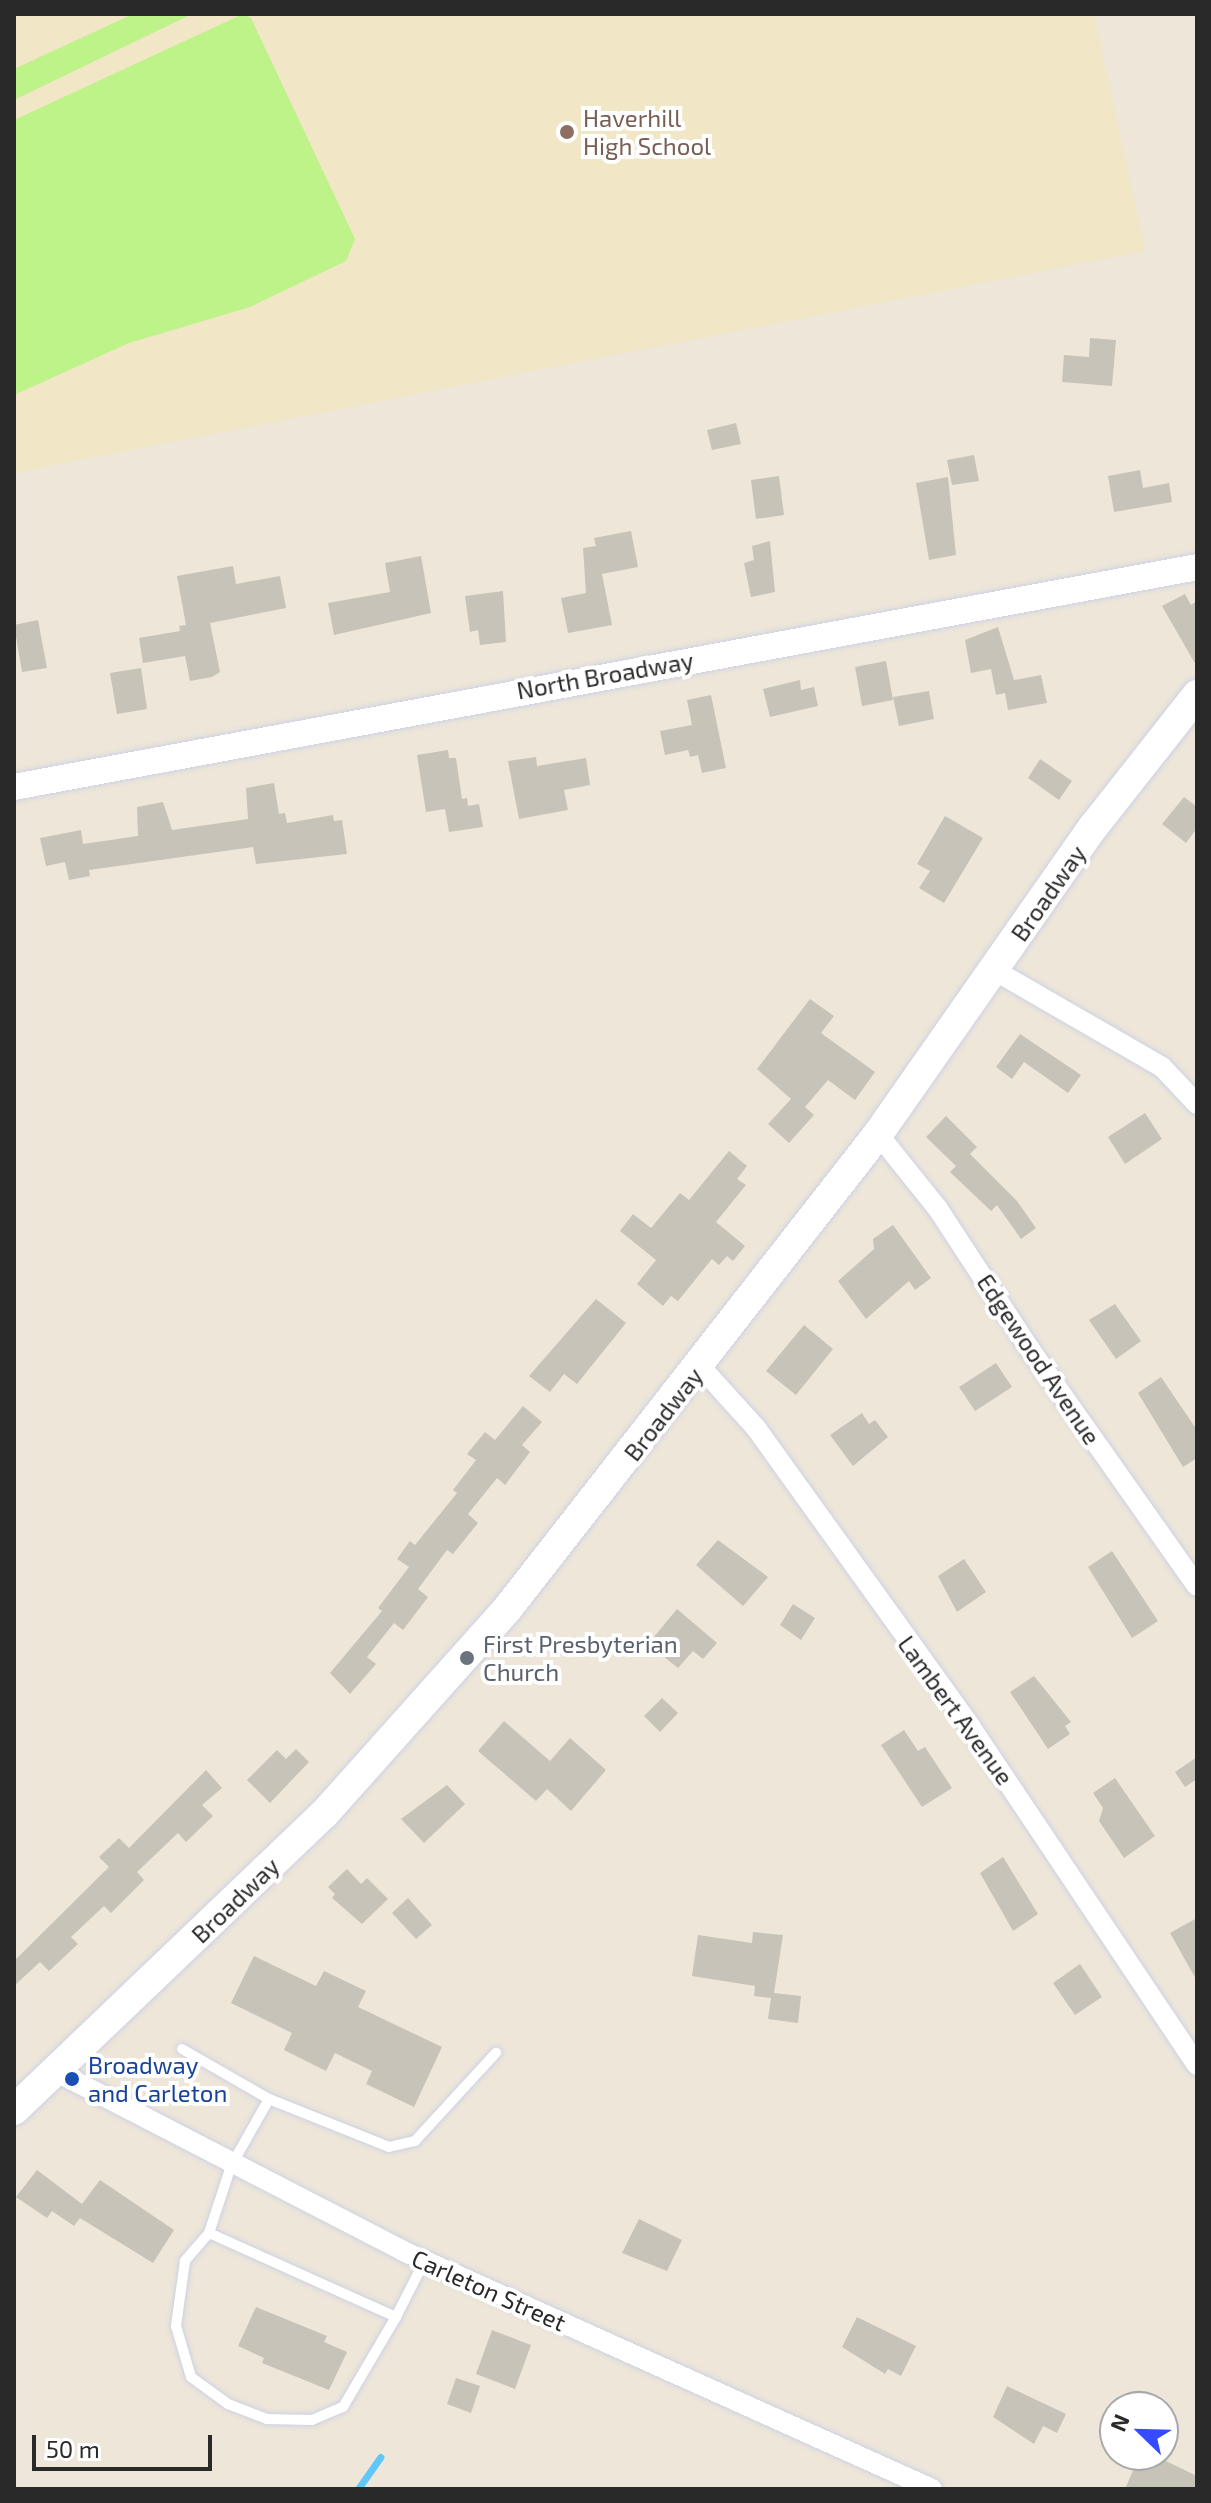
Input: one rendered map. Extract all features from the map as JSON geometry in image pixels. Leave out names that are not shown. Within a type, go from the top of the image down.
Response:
[{"type":"main road","name":"Broadway","points":[[14,2110],[324,1814],[420,1709],[700,1366],[878,1134],[1094,826],[1197,695]]},
{"type":"main road","name":"Broadway","points":[[14,2128],[55,2071]]},
{"type":"street","name":"North Broadway","points":[[14,787],[1197,567]]},
{"type":"street","points":[[994,970],[1162,1067],[1197,1104]]},
{"type":"street","name":"Edgewood Avenue","points":[[878,1134],[938,1209],[1038,1361],[1197,1586]]},
{"type":"street","name":"Lambert Avenue","points":[[700,1366],[756,1428],[970,1726],[1197,2065]]},
{"type":"street","name":"Carleton Street","points":[[55,2071],[231,2166],[426,2259],[932,2489]]},
{"type":"lane","points":[[182,2049],[269,2099],[389,2147],[415,2141],[496,2053]]},
{"type":"lane","points":[[269,2099],[231,2166],[209,2233],[185,2261],[176,2326],[191,2377],[228,2404],[267,2419],[312,2420],[343,2407],[426,2259]]},
{"type":"lane","points":[[209,2233],[396,2317]]},
{"type":"shaded area","name":"Haverhill High School","points":[[14,14],[1094,14],[1145,251],[14,473]]},
{"type":"green space","points":[[133,14],[192,14],[14,100],[14,69]]},
{"type":"green space","points":[[243,14],[251,18],[355,239],[346,261],[250,307],[129,343],[14,395],[14,120]]},
{"type":"building","points":[[1090,338],[1116,340],[1112,386],[1062,382],[1064,355],[1089,357]]},
{"type":"building","points":[[736,423],[741,444],[712,450],[707,430]]},
{"type":"building","points":[[974,455],[979,481],[952,485],[947,460]]},
{"type":"building","points":[[1140,470],[1143,488],[1169,483],[1172,502],[1114,512],[1108,476]]},
{"type":"building","points":[[779,476],[784,515],[756,519],[751,480]]},
{"type":"building","points":[[948,477],[956,555],[929,560],[916,483]]},
{"type":"building","points":[[631,531],[638,567],[602,574],[612,625],[568,633],[561,598],[586,593],[583,548],[596,546],[594,538]]},
{"type":"building","points":[[770,541],[775,592],[751,597],[744,563],[754,560],[752,546]]},
{"type":"building","points":[[421,556],[431,613],[334,635],[328,603],[390,592],[385,563]]},
{"type":"building","points":[[233,566],[236,584],[280,576],[286,608],[210,623],[220,672],[212,677],[190,681],[185,656],[143,663],[139,638],[180,631],[179,626],[186,625],[177,576]]},
{"type":"building","points":[[503,591],[506,642],[480,645],[478,630],[470,632],[465,596]]},
{"type":"building","points":[[1185,594],[1191,605],[1197,601],[1197,667],[1162,606]]},
{"type":"building","points":[[38,620],[47,668],[22,672],[14,625]]},
{"type":"building","points":[[998,627],[1014,680],[1041,675],[1047,703],[1008,710],[1005,693],[996,695],[991,669],[971,673],[965,640]]},
{"type":"building","points":[[886,661],[893,700],[862,706],[855,667]]},
{"type":"building","points":[[141,668],[147,709],[117,714],[110,673]]},
{"type":"building","points":[[800,680],[801,690],[814,687],[818,706],[770,717],[763,689]]},
{"type":"building","points":[[929,691],[934,719],[899,726],[893,697]]},
{"type":"building","points":[[711,695],[726,768],[702,773],[698,755],[690,757],[688,750],[665,755],[660,731],[692,725],[687,700]]},
{"type":"building","points":[[448,750],[449,758],[456,758],[462,799],[467,798],[468,806],[479,804],[483,827],[449,832],[445,809],[426,812],[417,755]]},
{"type":"building","points":[[536,757],[537,766],[586,758],[590,785],[564,790],[568,810],[519,819],[508,761]]},
{"type":"building","points":[[1040,759],[1072,781],[1059,800],[1028,778]]},
{"type":"building","points":[[274,783],[279,814],[285,813],[287,823],[333,815],[334,821],[342,820],[347,854],[256,864],[253,847],[89,870],[90,876],[69,880],[65,862],[46,866],[40,838],[81,830],[83,844],[138,836],[137,807],[163,802],[172,830],[248,819],[246,788]]},
{"type":"building","points":[[1184,797],[1197,807],[1197,828],[1186,843],[1162,824]]},
{"type":"building","points":[[945,816],[983,838],[944,903],[919,888],[930,871],[917,864]]},
{"type":"building","points":[[810,999],[834,1016],[821,1033],[875,1072],[855,1100],[828,1080],[805,1107],[814,1115],[789,1143],[768,1124],[791,1099],[757,1069]]},
{"type":"building","points":[[1020,1034],[1081,1075],[1068,1093],[1024,1062],[1012,1079],[996,1067]]},
{"type":"building","points":[[1145,1113],[1162,1139],[1125,1164],[1108,1137]]},
{"type":"building","points":[[946,1116],[977,1147],[970,1154],[1017,1201],[1036,1228],[1021,1239],[997,1205],[991,1211],[950,1172],[956,1166],[926,1137]]},
{"type":"building","points":[[729,1151],[747,1166],[737,1179],[746,1185],[716,1222],[745,1246],[733,1261],[727,1256],[719,1265],[712,1259],[678,1301],[671,1296],[663,1306],[637,1284],[656,1260],[620,1231],[633,1214],[651,1228],[680,1193],[689,1200]]},
{"type":"building","points":[[893,1225],[931,1278],[915,1290],[909,1281],[866,1319],[838,1281],[874,1249],[873,1239]]},
{"type":"building","points":[[596,1299],[626,1323],[577,1384],[564,1374],[550,1392],[529,1376]]},
{"type":"building","points":[[1115,1304],[1141,1341],[1116,1359],[1089,1320]]},
{"type":"building","points":[[804,1325],[833,1349],[796,1395],[766,1371]]},
{"type":"building","points":[[996,1363],[1012,1387],[975,1411],[959,1387]]},
{"type":"building","points":[[1161,1377],[1197,1430],[1197,1458],[1183,1467],[1138,1393]]},
{"type":"building","points":[[523,1406],[542,1422],[522,1445],[530,1452],[505,1485],[497,1478],[468,1514],[478,1523],[453,1554],[447,1550],[418,1589],[428,1597],[403,1630],[394,1623],[367,1657],[376,1664],[350,1694],[330,1673],[382,1611],[378,1608],[409,1567],[397,1559],[410,1541],[415,1545],[457,1493],[453,1490],[476,1460],[467,1454],[485,1432],[495,1440]]},
{"type":"building","points":[[862,1413],[869,1424],[875,1420],[888,1437],[853,1466],[830,1435]]},
{"type":"building","points":[[718,1540],[768,1577],[743,1606],[696,1565]]},
{"type":"building","points":[[1112,1551],[1158,1621],[1132,1638],[1088,1567]]},
{"type":"building","points":[[964,1559],[986,1592],[957,1612],[938,1576]]},
{"type":"building","points":[[793,1604],[815,1618],[801,1640],[780,1625]]},
{"type":"building","points":[[677,1609],[717,1643],[703,1659],[693,1651],[678,1668],[648,1644]]},
{"type":"building","points":[[1034,1676],[1071,1722],[1065,1726],[1070,1734],[1048,1749],[1010,1692]]},
{"type":"building","points":[[662,1698],[678,1713],[660,1732],[644,1716]]},
{"type":"building","points":[[504,1721],[550,1761],[570,1738],[606,1770],[571,1811],[547,1789],[536,1801],[478,1751]]},
{"type":"building","points":[[904,1730],[918,1751],[925,1747],[952,1788],[922,1807],[881,1745]]},
{"type":"building","points":[[296,1749],[309,1762],[270,1803],[247,1780],[277,1750],[286,1759]]},
{"type":"building","points":[[1197,1757],[1197,1779],[1185,1787],[1175,1772]]},
{"type":"building","points":[[206,1770],[222,1788],[202,1805],[213,1816],[186,1842],[178,1833],[137,1872],[144,1880],[111,1913],[104,1906],[71,1937],[78,1944],[49,1971],[40,1962],[14,1986],[14,1961],[109,1867],[99,1857],[119,1838],[129,1848]]},
{"type":"building","points":[[1115,1778],[1155,1836],[1124,1858],[1099,1821],[1103,1808],[1093,1793]]},
{"type":"building","points":[[447,1785],[465,1804],[424,1843],[401,1819]]},
{"type":"building","points":[[1003,1857],[1038,1914],[1013,1931],[980,1873]]},
{"type":"building","points":[[347,1869],[361,1884],[367,1878],[388,1899],[362,1924],[332,1898],[335,1894],[328,1887]]},
{"type":"building","points":[[408,1898],[432,1925],[416,1939],[392,1913]]},
{"type":"building","points":[[1197,1918],[1197,1981],[1170,1933]]},
{"type":"building","points":[[753,1932],[783,1935],[774,1993],[801,1996],[798,2023],[768,2019],[771,1998],[754,1996],[755,1986],[692,1976],[698,1935],[752,1943]]},
{"type":"building","points":[[254,1956],[316,1986],[324,1971],[366,1991],[358,2007],[442,2047],[414,2107],[366,2084],[372,2071],[335,2053],[326,2071],[284,2050],[292,2033],[231,2003]]},
{"type":"building","points":[[1080,1964],[1102,1997],[1075,2015],[1053,1983]]},
{"type":"building","points":[[37,2170],[82,2204],[100,2180],[174,2230],[153,2263],[80,2218],[74,2226],[52,2211],[47,2218],[16,2197]]},
{"type":"building","points":[[639,2219],[682,2240],[667,2271],[622,2253]]},
{"type":"building","points":[[256,2307],[327,2336],[324,2342],[347,2352],[329,2390],[262,2363],[264,2358],[238,2346]]},
{"type":"building","points":[[857,2317],[916,2346],[901,2376],[888,2369],[885,2374],[842,2347]]},
{"type":"building","points":[[492,2330],[531,2345],[515,2389],[476,2374]]},
{"type":"building","points":[[456,2378],[480,2386],[471,2413],[447,2404]]},
{"type":"building","points":[[1007,2386],[1066,2414],[1057,2433],[1043,2426],[1034,2444],[993,2417]]},
{"type":"building","points":[[1179,2467],[1197,2476],[1197,2489],[1125,2489],[1133,2471],[1179,2471]]},
{"type":"waterway","points":[[358,2489],[380,2457]]},
{"type":"place","name":"Haverhill High School","points":[[567,132]]},
{"type":"place","name":"First Presbyterian Church","points":[[467,1658]]},
{"type":"place","name":"Broadway and Carleton","points":[[72,2079]]}]
